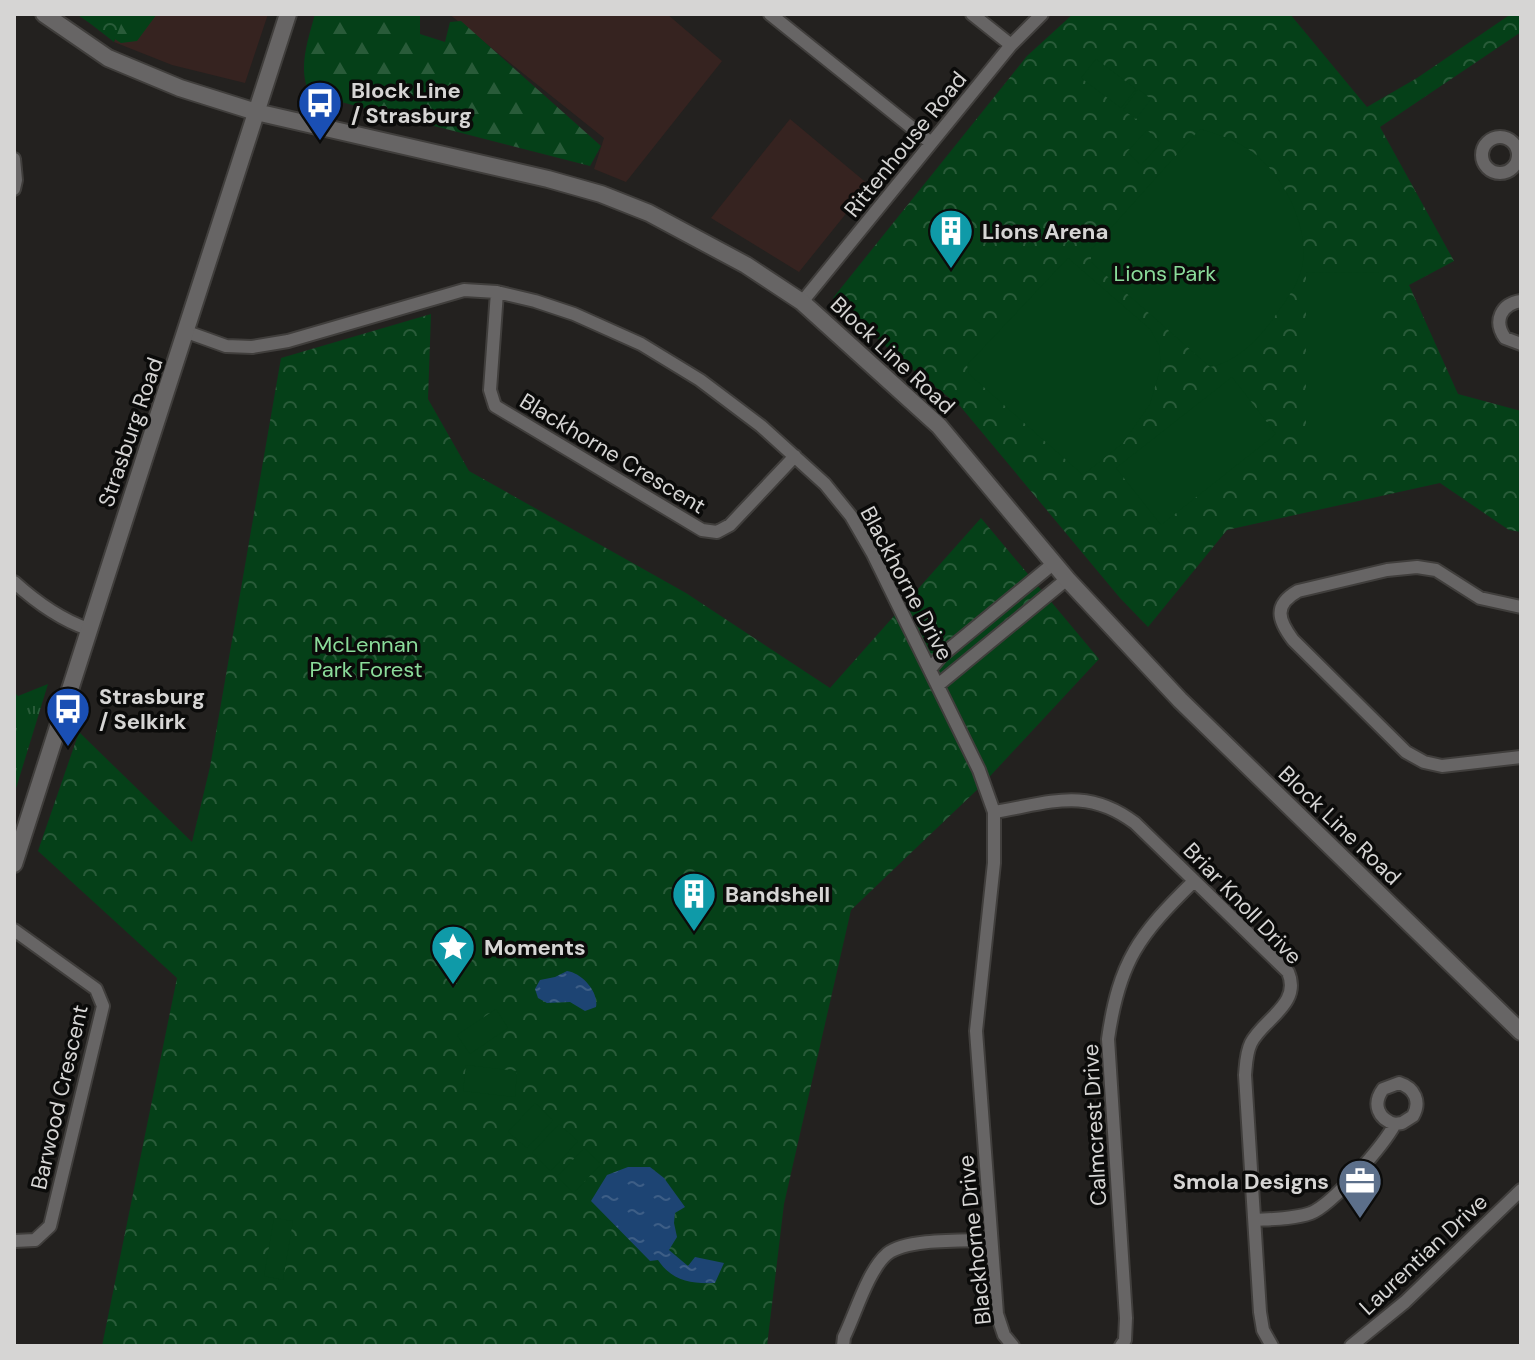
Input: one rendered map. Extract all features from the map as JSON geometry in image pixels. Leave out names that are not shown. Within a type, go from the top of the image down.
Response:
[{"type":"street","name":"Block Line Road","points":[[44,14],[91,48],[180,88],[256,112],[601,194],[649,213],[746,265],[802,302],[939,426],[1067,579],[1180,700],[1521,1032]]},
{"type":"street","name":"Strasburg Road","points":[[14,864],[288,14]]},
{"type":"street","points":[[770,14],[931,143]]},
{"type":"street","points":[[972,14],[1011,45]]},
{"type":"street","name":"Rittenhouse Road","points":[[802,302],[1011,45],[1042,14]]},
{"type":"street","points":[[14,159],[14,189]]},
{"type":"street","name":"Blackhorne Drive","points":[[187,332],[226,346],[252,347],[288,341],[464,290],[497,292],[535,301],[574,314],[641,344],[736,406],[825,484],[851,516],[873,554],[979,770],[994,812],[994,863],[976,1031],[997,1314],[1004,1335],[1013,1346]]},
{"type":"street","name":"Blackhorne Crescent","points":[[497,292],[490,390],[495,406],[702,530],[717,532],[730,525],[795,456]]},
{"type":"street","points":[[1521,301],[1505,307],[1498,327],[1505,338],[1521,344]]},
{"type":"street","points":[[930,669],[941,656],[1054,563]]},
{"type":"street","points":[[1521,607],[1480,598],[1436,570],[1402,567],[1298,591],[1287,598],[1280,616],[1281,625],[1293,640],[1406,752],[1424,762],[1442,766],[1521,757]]},
{"type":"street","points":[[938,685],[1067,579]]},
{"type":"street","points":[[14,582],[36,602],[69,622],[88,629]]},
{"type":"street","name":"Briar Knoll Drive","points":[[994,812],[1061,801],[1093,800],[1108,805],[1135,823],[1288,972],[1292,982],[1286,1002],[1250,1043],[1246,1058],[1260,1312],[1263,1330],[1272,1346]]},
{"type":"street","name":"Calmcrest Drive","points":[[1121,1346],[1125,1340],[1126,1318],[1108,1039],[1112,1006],[1121,976],[1136,946],[1158,917],[1194,881]]},
{"type":"street","name":"Barwood Crescent","points":[[14,930],[96,989],[103,1006],[50,1226],[35,1240],[14,1241]]},
{"type":"street","points":[[1255,1220],[1307,1214],[1323,1206],[1384,1143],[1395,1124]]},
{"type":"street","name":"Laurentian Drive","points":[[1351,1346],[1405,1302],[1520,1194]]},
{"type":"street","points":[[843,1346],[844,1337],[875,1270],[888,1253],[908,1245],[991,1240]]},
{"type":"shaded area","points":[[125,14],[268,14],[245,83],[172,65],[114,42]]},
{"type":"shaded area","points":[[449,14],[667,14],[722,61],[626,182],[594,169],[604,138]]},
{"type":"shaded area","points":[[790,119],[869,185],[799,272],[711,218]]},
{"type":"green space","points":[[76,14],[157,14],[137,41],[121,43]]},
{"type":"green space","points":[[78,14],[125,14],[114,42]]},
{"type":"green space","points":[[315,14],[420,14],[420,34],[445,42],[450,22],[461,21],[601,146],[590,166],[310,94],[304,65]]},
{"type":"green space","name":"Lions Park","points":[[1073,14],[1290,14],[1367,107],[1417,78],[1511,14],[1521,14],[1521,32],[1380,127],[1454,261],[1409,285],[1458,394],[1521,411],[1521,532],[1509,530],[1440,483],[1227,530],[1148,627],[1120,598],[960,406],[904,363],[833,298],[1027,56]]},
{"type":"green space","points":[[1096,59],[1136,89],[1121,108],[1081,78]]},
{"type":"green space","points":[[1138,89],[1151,99],[1136,119],[1123,110]]},
{"type":"green space","points":[[1200,129],[1242,145],[1266,164],[1294,208],[1303,242],[1298,280],[1269,324],[1238,354],[1210,367],[1091,262],[1091,250]]},
{"type":"green space","points":[[1147,130],[1161,143],[1141,165],[1127,152]]},
{"type":"green space","points":[[1068,258],[1150,329],[1159,345],[1161,366],[1150,404],[1123,443],[1083,475],[969,374],[967,365]]},
{"type":"green space","points":[[1306,272],[1380,273],[1380,451],[1306,451]]},
{"type":"green space","name":"McLennan Park Forest","points":[[431,314],[428,399],[469,471],[686,593],[830,688],[981,518],[1099,659],[979,788],[851,910],[784,1204],[767,1346],[102,1346],[177,978],[38,851],[79,732],[192,842],[210,767],[281,358]]},
{"type":"green space","points":[[1232,377],[1276,434],[1161,525],[1116,468]]},
{"type":"green space","points":[[48,684],[14,795],[14,692],[18,696]]},
{"type":"green space","points":[[496,1009],[508,1028],[470,1054],[457,1035]]},
{"type":"green space","points":[[466,1065],[517,1071],[515,1097],[463,1091]]},
{"type":"green space","points":[[535,1103],[553,1120],[527,1148],[508,1132]]},
{"type":"green space","points":[[559,1124],[578,1141],[551,1171],[532,1153]]},
{"type":"green space","points":[[584,1148],[601,1164],[574,1193],[557,1177]]},
{"type":"green space","points":[[274,1218],[293,1221],[283,1280],[264,1276]]},
{"type":"water","points":[[567,971],[588,984],[595,995],[596,1007],[585,1011],[570,1002],[547,1003],[538,998],[535,989],[540,980]]},
{"type":"water","points":[[628,1167],[650,1167],[664,1178],[685,1207],[675,1213],[677,1237],[669,1250],[688,1266],[695,1257],[724,1263],[715,1283],[683,1280],[669,1273],[658,1260],[650,1261],[591,1201],[607,1175]]},
{"type":"place","name":"Block Line / Strasburg","points":[[320,142]]},
{"type":"place","name":"Lions Arena","points":[[951,270]]},
{"type":"place","name":"Strasburg / Selkirk","points":[[68,748]]},
{"type":"place","name":"Bandshell","points":[[694,933]]},
{"type":"place","name":"Moments","points":[[453,986]]},
{"type":"place","name":"Smola Designs","points":[[1360,1220]]}]
